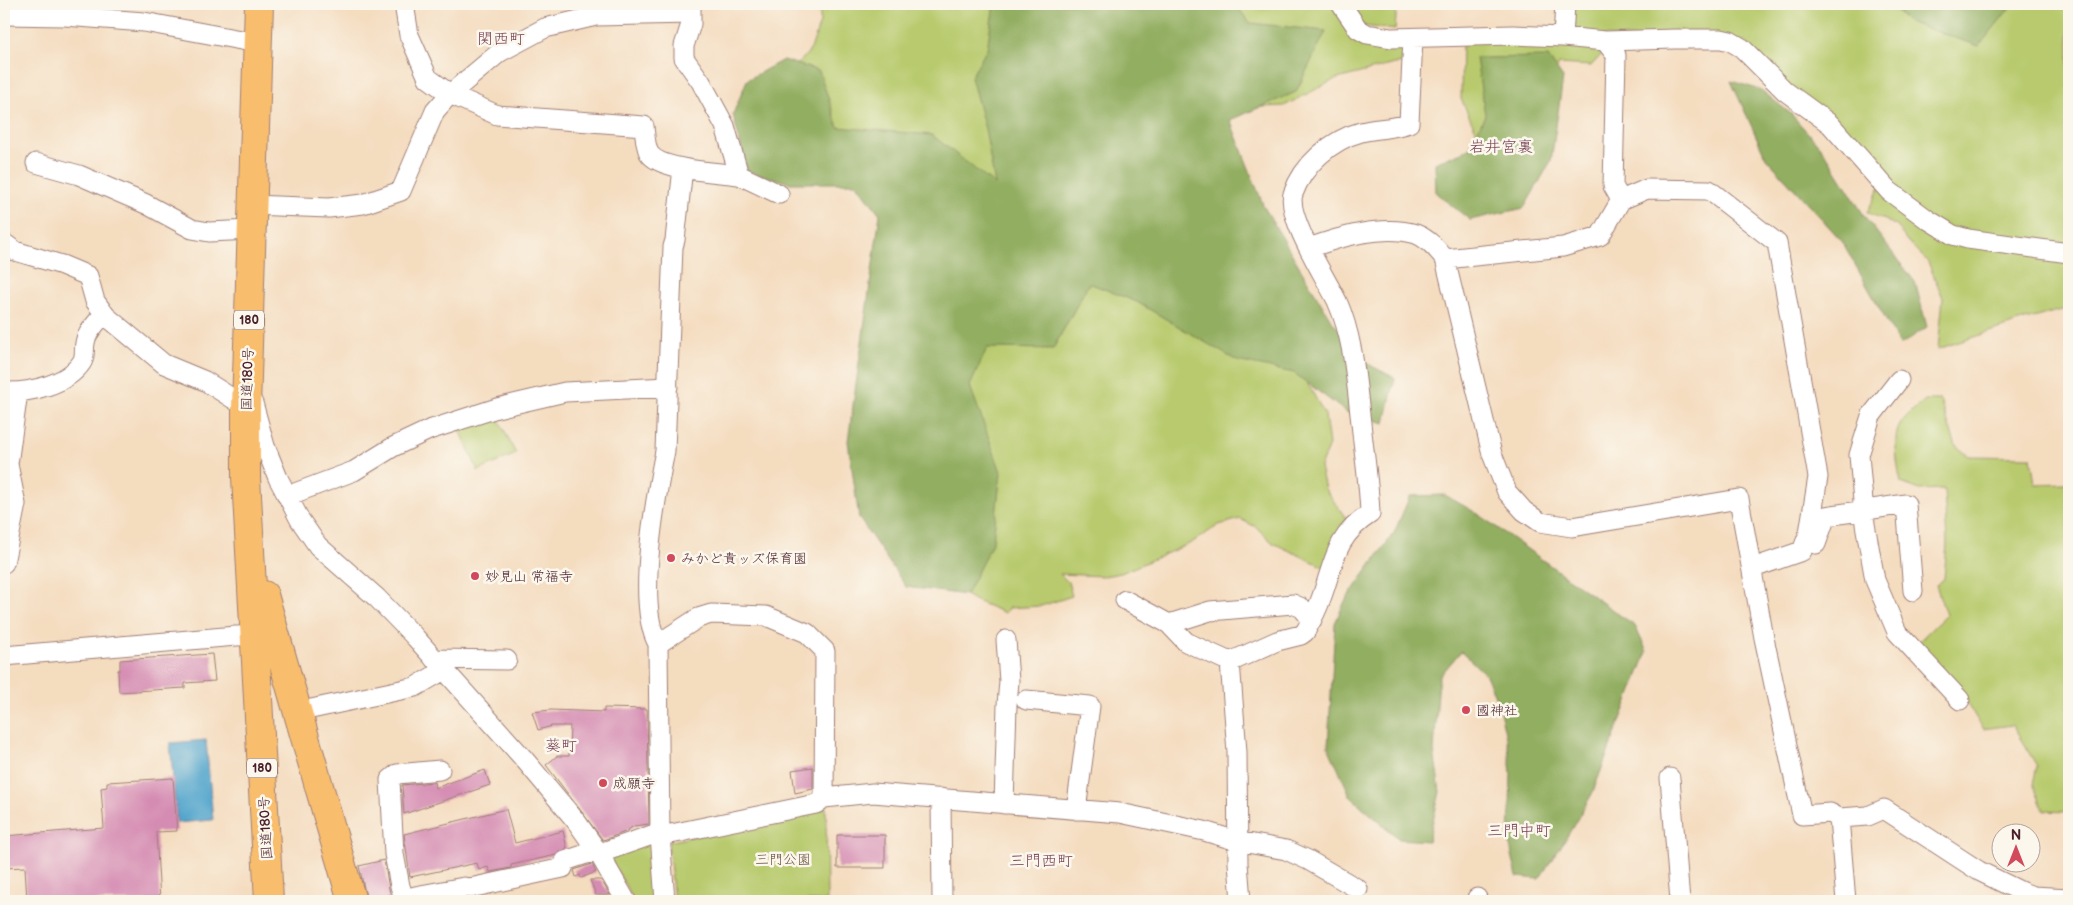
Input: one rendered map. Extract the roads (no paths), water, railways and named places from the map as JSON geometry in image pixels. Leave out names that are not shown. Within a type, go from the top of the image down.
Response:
[{"type":"highway","name":"国道180号","points":[[259,4],[251,218],[246,477],[250,540],[264,635],[261,729],[269,901]]},
{"type":"highway","name":"国道180号","points":[[252,901],[248,856],[248,729],[264,635]]},
{"type":"highway","points":[[264,635],[297,712],[352,901]]},
{"type":"street","points":[[404,4],[409,35],[428,78],[450,94],[497,114],[644,126],[649,152],[662,162],[683,168],[739,175],[779,194]]},
{"type":"street","points":[[1342,4],[1358,29],[1367,34],[1390,38],[1513,35],[1605,41],[1675,39],[1721,39],[1730,41],[1742,48],[1785,91],[1830,124],[1889,191],[1927,219],[1953,235],[1968,239],[2069,253]]},
{"type":"street","points":[[1563,37],[1565,4]]},
{"type":"street","points":[[36,163],[79,174],[146,204],[192,229],[209,232],[251,218],[363,204],[401,191],[435,111],[450,94],[500,52],[544,28],[596,16],[691,9],[691,24],[683,52],[684,58],[702,82],[724,126],[739,175]]},
{"type":"street","points":[[4,15],[65,16],[144,22],[257,43]]},
{"type":"street","points":[[1125,600],[1168,624],[1186,642],[1230,662],[1277,641],[1301,636],[1312,620],[1322,598],[1336,553],[1351,529],[1370,514],[1354,364],[1346,325],[1337,301],[1309,248],[1292,210],[1292,196],[1301,177],[1317,158],[1336,142],[1358,133],[1409,123],[1413,38]]},
{"type":"street","points":[[1605,41],[1616,55],[1613,186],[1621,200]]},
{"type":"street","points":[[665,901],[660,835],[658,644],[649,622],[647,583],[664,451],[673,247],[683,168]]},
{"type":"street","points":[[1446,260],[1563,247],[1600,236],[1621,200],[1647,189],[1709,190],[1777,243],[1818,477],[1809,533],[1802,551]]},
{"type":"street","points":[[1309,248],[1349,235],[1395,231],[1417,235],[1434,246],[1446,260],[1492,454],[1507,492],[1524,511],[1540,522],[1572,527],[1740,499],[1764,638],[1802,815],[1830,813],[1839,818],[1868,816],[1884,809],[1979,871],[2022,892],[2033,896],[2069,898]]},
{"type":"street","points":[[4,243],[15,250],[62,265],[88,276],[95,300],[104,314],[164,364],[247,396],[265,446],[287,496],[300,520],[318,546],[377,598],[439,664],[536,773],[598,852],[626,901]]},
{"type":"street","points":[[4,563],[16,504],[8,464],[11,392],[44,388],[74,372],[83,360],[86,338],[104,314]]},
{"type":"street","points":[[1899,380],[1871,416],[1859,455],[1864,510],[1875,580],[1897,632],[1960,700]]},
{"type":"street","points":[[287,496],[354,471],[393,447],[429,430],[497,408],[565,392],[668,386]]},
{"type":"street","points":[[1753,568],[1802,551],[1818,543],[1826,516],[1906,504],[1913,591]]},
{"type":"street","points":[[1168,624],[1210,611],[1293,604],[1302,608],[1312,620]]},
{"type":"street","points":[[658,644],[698,618],[711,614],[766,616],[807,633],[825,650],[824,798]]},
{"type":"street","points":[[4,656],[264,635]]},
{"type":"street","points":[[1004,804],[1006,705],[1009,681],[1006,640]]},
{"type":"street","points":[[297,712],[415,686],[439,664],[507,660]]},
{"type":"street","points":[[1230,662],[1237,752],[1237,841],[1241,901]]},
{"type":"street","points":[[1026,700],[1090,706],[1076,810]]},
{"type":"street","points":[[440,770],[397,774],[390,780],[394,854],[404,901],[415,896],[464,886],[470,888],[563,868],[565,861],[652,835],[666,835],[816,804],[824,798],[873,793],[1120,813],[1204,831],[1237,841],[1286,850],[1358,888]]},
{"type":"street","points":[[1670,778],[1680,901]]},
{"type":"street","points":[[940,798],[942,901]]},
{"type":"street","points":[[1839,818],[1846,901]]},
{"type":"water","points":[[206,740],[213,820],[177,823],[170,743]]},
{"type":"place","name":"みかど貴ッズ保育園","points":[[671,558]]},
{"type":"place","name":"妙見山 常福寺","points":[[475,576]]},
{"type":"place","name":"國神社","points":[[1466,710]]},
{"type":"place","name":"成願寺","points":[[603,783]]},
{"type":"district","name":"関西町","points":[[501,38]]},
{"type":"district","name":"岩井宮裏","points":[[1501,146]]},
{"type":"district","name":"葵町","points":[[561,745]]},
{"type":"district","name":"三門中町","points":[[1519,830]]},
{"type":"district","name":"三門西町","points":[[1041,860]]},
{"type":"park label","name":"三門公園","points":[[783,859]]}]
